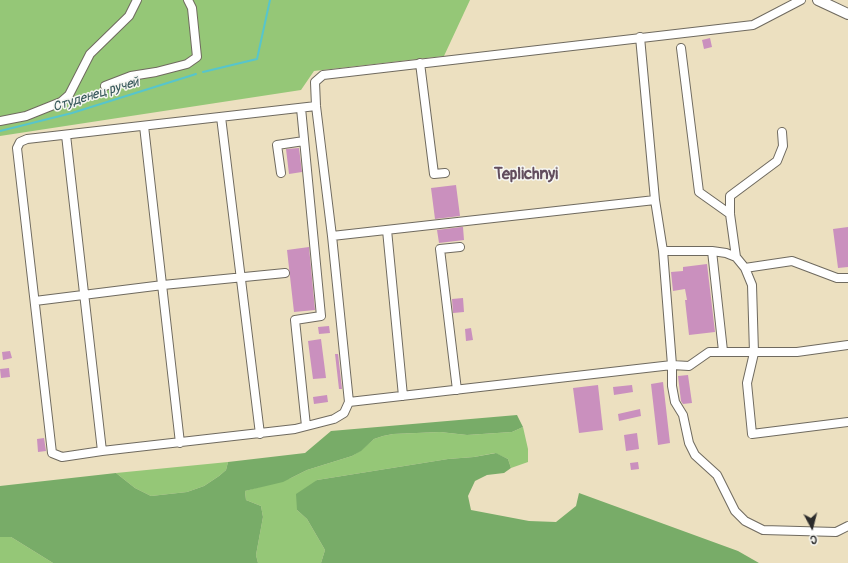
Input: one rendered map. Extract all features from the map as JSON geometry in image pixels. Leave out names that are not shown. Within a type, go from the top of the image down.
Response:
[{"type":"main road","points":[[818,0],[848,14]]},
{"type":"street","points":[[0,122],[26,116],[61,102],[69,95],[90,54],[129,16],[138,0]]},
{"type":"street","points":[[105,86],[131,76],[156,72],[186,64],[197,57],[192,8],[188,0]]},
{"type":"street","points":[[316,106],[66,134],[27,139],[20,142],[17,148],[52,453],[62,457],[102,451],[260,434],[295,429],[334,419],[344,413],[350,402],[316,106],[315,82],[323,75],[753,25],[801,0]]},
{"type":"street","points":[[640,37],[655,200],[663,251],[672,365],[672,386],[675,402],[683,415],[689,443],[694,455],[718,475],[735,511],[746,521],[763,530],[836,532],[848,526]]},
{"type":"street","points":[[681,48],[699,192],[730,214]]},
{"type":"street","points":[[420,63],[434,174],[445,173]]},
{"type":"street","points":[[300,108],[321,316],[295,320],[306,426]]},
{"type":"street","points":[[222,117],[260,434]]},
{"type":"street","points":[[144,126],[180,443]]},
{"type":"street","points":[[736,257],[730,214],[730,196],[777,161],[783,146],[782,132]]},
{"type":"street","points":[[66,134],[102,451]]},
{"type":"street","points":[[281,174],[277,145],[304,141]]},
{"type":"street","points":[[332,236],[655,200]]},
{"type":"street","points":[[387,230],[404,396]]},
{"type":"street","points":[[457,390],[440,249],[460,247]]},
{"type":"street","points":[[663,251],[712,251],[726,253],[736,257],[745,268],[752,285],[754,352],[747,383],[752,434],[848,422]]},
{"type":"street","points":[[712,251],[723,351]]},
{"type":"street","points":[[745,268],[792,261],[837,278],[848,278]]},
{"type":"street","points":[[35,301],[163,285],[285,273]]},
{"type":"street","points":[[350,402],[672,365],[689,366],[708,352],[797,352],[848,345]]},
{"type":"green space","points":[[0,0],[470,0],[444,56],[314,71],[301,90],[0,136]]},
{"type":"green space","points":[[517,415],[523,427],[512,432],[467,435],[440,432],[393,434],[383,436],[374,439],[361,451],[352,456],[307,470],[283,482],[245,491],[246,500],[261,506],[263,517],[256,555],[258,563],[53,563],[11,537],[0,537],[0,486],[116,473],[135,488],[151,496],[187,492],[204,486],[219,476],[226,470],[228,462],[305,453],[331,431]]},
{"type":"green space","points":[[523,427],[528,449],[528,462],[511,468],[508,459],[495,453],[317,480],[297,510],[307,519],[325,550],[321,563],[258,563],[256,555],[263,517],[261,506],[246,500],[245,491],[291,478],[307,470],[352,456],[374,439],[383,436],[393,434],[440,432],[467,435],[512,432]]},
{"type":"green space","points":[[496,453],[508,459],[511,468],[504,473],[487,475],[475,481],[468,496],[471,510],[529,521],[556,522],[576,506],[579,493],[738,551],[759,563],[321,563],[325,550],[307,519],[297,510],[296,494],[317,480],[448,459],[474,457]]},
{"type":"green space","points":[[228,462],[226,470],[204,486],[187,492],[151,496],[135,488],[116,473]]},
{"type":"green space","points":[[0,537],[11,537],[53,563],[0,563]]},
{"type":"building","points":[[710,38],[712,47],[704,49],[702,40]]},
{"type":"building","points":[[299,148],[302,172],[289,174],[286,149]]},
{"type":"building","points":[[456,185],[460,216],[435,219],[431,188]]},
{"type":"building","points":[[463,227],[464,240],[439,243],[437,230]]},
{"type":"building","points":[[848,227],[848,267],[838,268],[833,229]]},
{"type":"building","points":[[309,247],[315,310],[294,312],[287,250]]},
{"type":"building","points":[[707,264],[715,332],[689,335],[685,289],[673,291],[671,272],[683,271],[683,267]]},
{"type":"building","points":[[463,298],[464,312],[453,313],[452,299]]},
{"type":"building","points":[[329,326],[330,333],[319,334],[318,327]]},
{"type":"building","points":[[471,328],[473,340],[466,341],[465,329]]},
{"type":"building","points":[[321,339],[326,378],[313,379],[308,341]]},
{"type":"building","points":[[10,351],[12,358],[3,360],[2,352]]},
{"type":"building","points":[[335,354],[338,354],[342,389],[339,389]]},
{"type":"building","points":[[9,368],[10,377],[1,378],[0,369]]},
{"type":"building","points":[[688,375],[692,403],[683,404],[681,401],[678,376]]},
{"type":"building","points":[[663,382],[670,443],[658,445],[651,384]]},
{"type":"building","points":[[598,385],[603,430],[579,433],[573,388]]},
{"type":"building","points":[[632,385],[633,392],[614,395],[613,387]]},
{"type":"building","points":[[327,395],[328,402],[314,404],[313,397]]},
{"type":"building","points":[[640,409],[641,416],[619,421],[618,414]]},
{"type":"building","points":[[637,433],[639,449],[626,451],[624,435]]},
{"type":"building","points":[[44,438],[46,451],[38,452],[37,439]]},
{"type":"building","points":[[638,462],[639,469],[631,470],[630,463]]},
{"type":"waterway","name":"Студенец ручей","points":[[203,72],[257,59],[270,0]]},
{"type":"waterway","name":"Студенец ручей","points":[[0,131],[72,113],[196,74]]},
{"type":"district","name":"Teplichnyi","points":[[526,175]]}]
